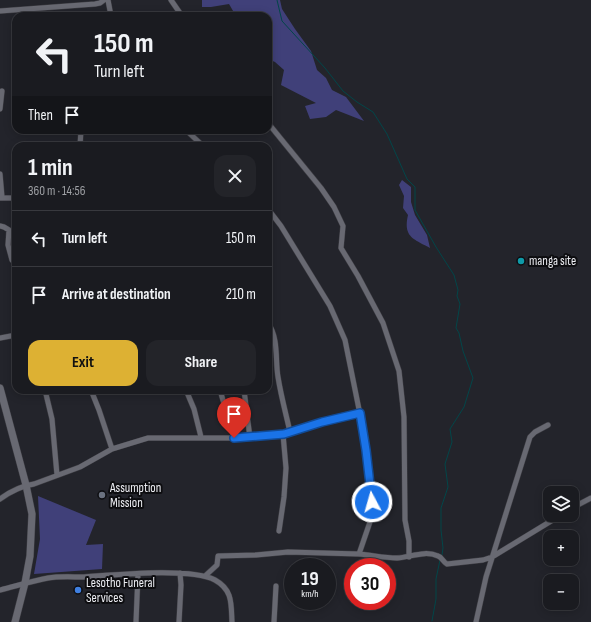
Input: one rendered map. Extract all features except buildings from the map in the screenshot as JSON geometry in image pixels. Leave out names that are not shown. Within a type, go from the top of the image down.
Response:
[{"type":"main road","points":[[0,388],[26,485],[32,514],[30,556],[15,622]]},
{"type":"street","points":[[0,11],[95,4],[104,0]]},
{"type":"street","points":[[108,0],[111,12]]},
{"type":"street","points":[[171,0],[179,12]]},
{"type":"street","points":[[0,110],[2,91]]},
{"type":"street","points":[[272,128],[334,206],[343,226],[340,248],[358,276],[383,323],[399,371],[404,417],[405,520],[409,541],[409,557]]},
{"type":"street","points":[[191,134],[200,142]]},
{"type":"street","points":[[0,174],[1,198],[12,198]]},
{"type":"street","points":[[272,214],[281,226],[330,306],[346,340],[360,413],[372,508],[371,519],[359,554]]},
{"type":"street","points":[[0,226],[4,226],[9,230],[8,245],[12,260]]},
{"type":"street","points":[[272,328],[276,350],[278,377],[290,432]]},
{"type":"street","points":[[0,338],[12,336]]},
{"type":"street","points":[[47,394],[52,419],[57,475]]},
{"type":"street","points":[[93,394],[112,449]]},
{"type":"street","points":[[188,394],[194,409],[201,437]]},
{"type":"street","points":[[221,394],[234,438]]},
{"type":"street","points":[[244,394],[250,438]]},
{"type":"street","points":[[0,499],[16,489],[26,485],[34,484],[80,467],[112,449],[148,438],[250,438],[284,434],[322,422],[360,413]]},
{"type":"street","points":[[476,622],[492,557],[530,437],[535,432],[548,425]]},
{"type":"street","points":[[279,531],[284,497],[286,468],[284,434]]},
{"type":"street","points":[[579,504],[591,498]]},
{"type":"street","points":[[205,576],[217,565],[218,556],[288,552],[359,554],[381,557],[409,557],[430,554],[439,556],[444,563],[447,564],[483,560],[492,557],[550,522]]},
{"type":"street","points":[[0,590],[49,578],[180,573],[205,576],[221,585],[231,596],[232,622]]},
{"type":"street","points":[[180,573],[180,622]]},
{"type":"street","points":[[136,622],[138,574]]},
{"type":"street","points":[[274,622],[276,586]]},
{"type":"shaded area","points":[[202,0],[280,0],[282,9],[311,51],[317,70],[326,78],[332,90],[346,97],[364,121],[336,110],[326,117],[310,119],[305,106],[316,103],[281,85],[284,70],[272,61],[272,12],[234,12],[229,4],[202,7]]},
{"type":"shaded area","points":[[402,180],[411,187],[411,202],[415,215],[427,235],[430,248],[414,239],[408,233],[408,215],[403,208],[404,196],[399,185]]},
{"type":"shaded area","points":[[38,496],[96,520],[86,545],[103,544],[102,569],[34,574],[40,539]]},
{"type":"waterway","points":[[277,0],[282,21],[325,68],[343,91],[373,112],[387,134],[407,179],[415,187],[415,210],[454,275],[458,290],[457,296],[460,304],[456,328],[459,333],[463,351],[473,378],[464,407],[450,429],[452,442],[445,464],[448,487],[441,508],[442,555]]},
{"type":"waterway","points":[[432,621],[436,599],[436,579],[440,560]]},
{"type":"place","name":"manga site","points":[[521,261]]},
{"type":"place","name":"Assumption Mission","points":[[102,495]]},
{"type":"place","name":"Lesotho Funeral Services","points":[[78,590]]},
{"type":"route","points":[[234,438],[250,438],[284,434],[322,422],[360,413],[365,439],[372,502]]}]
